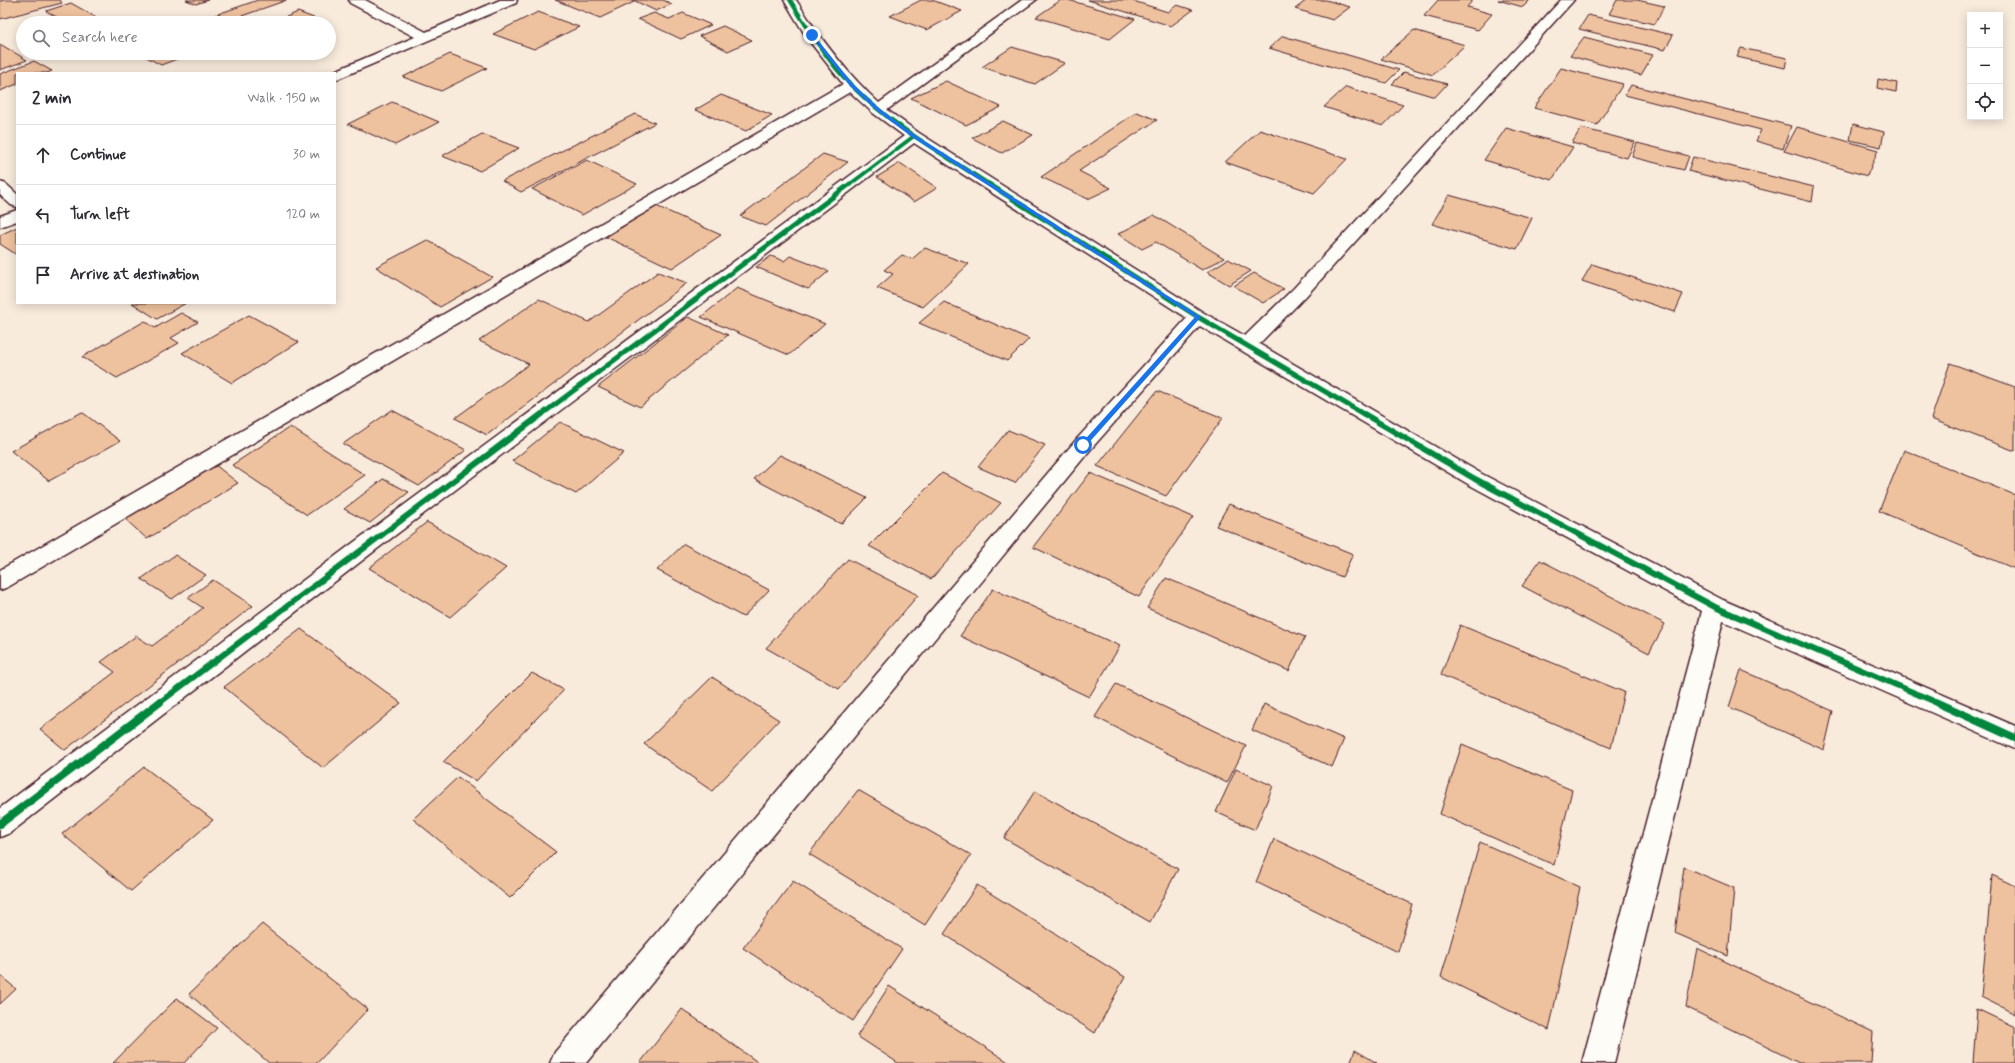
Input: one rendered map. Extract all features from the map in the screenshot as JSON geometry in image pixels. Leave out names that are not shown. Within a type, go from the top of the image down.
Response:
[{"type":"street","points":[[355,0],[426,37]]},
{"type":"street","points":[[336,76],[511,0]]},
{"type":"street","points":[[790,0],[812,35],[851,85],[878,110],[914,136],[1198,317],[1475,479],[1715,607],[1968,716],[2015,738]]},
{"type":"street","points":[[878,110],[1030,0]]},
{"type":"street","points":[[1247,345],[1300,292],[1568,0]]},
{"type":"street","points":[[0,581],[851,85]]},
{"type":"street","points":[[0,824],[369,543],[914,136]]},
{"type":"street","points":[[0,187],[16,201]]},
{"type":"street","points":[[0,222],[16,215]]},
{"type":"street","points":[[566,1063],[1083,445],[1198,317]]},
{"type":"street","points":[[1598,1063],[1715,607]]},
{"type":"building","points":[[60,0],[62,3],[0,19],[0,1]]},
{"type":"building","points":[[186,0],[208,0],[196,4]]},
{"type":"building","points":[[258,0],[287,0],[242,16],[212,16]]},
{"type":"building","points":[[555,0],[629,0],[634,2],[600,18]]},
{"type":"building","points":[[633,0],[663,0],[672,4],[656,11]]},
{"type":"building","points":[[921,0],[932,0],[962,11],[927,30],[890,16]]},
{"type":"building","points":[[1061,0],[1068,0],[1135,19],[1110,39],[1036,17]]},
{"type":"building","points":[[1088,0],[1130,0],[1168,12],[1177,5],[1193,10],[1171,26]]},
{"type":"building","points":[[1307,0],[1326,0],[1350,7],[1333,20],[1295,9]]},
{"type":"building","points":[[1438,0],[1473,0],[1467,7],[1492,14],[1478,30],[1424,16]]},
{"type":"building","points":[[1498,0],[1530,0],[1523,7]]},
{"type":"building","points":[[1617,0],[1637,0],[1664,6],[1655,24],[1609,14]]},
{"type":"building","points":[[71,3],[94,16],[55,16],[46,11]]},
{"type":"building","points":[[298,12],[309,16],[289,16]]},
{"type":"building","points":[[538,12],[579,27],[534,49],[493,34]]},
{"type":"building","points":[[654,13],[669,19],[683,13],[711,25],[681,39],[638,19]]},
{"type":"building","points":[[1588,15],[1673,35],[1665,50],[1579,29]]},
{"type":"building","points":[[723,26],[752,40],[728,51],[699,36]]},
{"type":"building","points":[[1414,30],[1465,45],[1433,75],[1381,59]]},
{"type":"building","points":[[1283,36],[1399,70],[1386,83],[1269,48]]},
{"type":"building","points":[[1584,37],[1653,55],[1641,75],[1570,56]]},
{"type":"building","points":[[0,44],[16,53],[16,60],[27,60],[0,70]]},
{"type":"building","points":[[1012,47],[1065,63],[1035,84],[982,67]]},
{"type":"building","points":[[1741,48],[1787,58],[1785,68],[1737,57]]},
{"type":"building","points":[[450,54],[487,68],[441,91],[403,77]]},
{"type":"building","points":[[152,60],[174,60],[161,65]]},
{"type":"building","points":[[34,61],[52,71],[16,72],[16,84],[0,91],[0,74]]},
{"type":"building","points":[[1561,68],[1623,84],[1597,125],[1534,108]]},
{"type":"building","points":[[1404,72],[1447,84],[1435,97],[1392,84]]},
{"type":"building","points":[[1878,79],[1897,83],[1896,92],[1877,88]]},
{"type":"building","points":[[946,81],[1001,107],[966,125],[911,98]]},
{"type":"building","points":[[1631,85],[1791,126],[1783,149],[1756,141],[1761,130],[1625,95]]},
{"type":"building","points":[[1346,87],[1403,105],[1383,126],[1324,107]]},
{"type":"building","points":[[721,95],[772,115],[746,131],[695,110]]},
{"type":"building","points":[[392,102],[439,122],[395,145],[348,124]]},
{"type":"building","points":[[1137,112],[1157,120],[1079,171],[1111,188],[1088,199],[1041,177]]},
{"type":"building","points":[[635,114],[655,123],[521,192],[502,181]]},
{"type":"building","points":[[1003,121],[1033,135],[1002,153],[972,138]]},
{"type":"building","points":[[1853,124],[1884,132],[1881,147],[1850,140]]},
{"type":"building","points":[[1797,127],[1878,150],[1867,176],[1784,151]]},
{"type":"building","points":[[1506,128],[1573,147],[1552,180],[1484,160]]},
{"type":"building","points":[[1581,128],[1635,142],[1627,158],[1572,143]]},
{"type":"building","points":[[1260,130],[1347,159],[1314,193],[1225,162]]},
{"type":"building","points":[[482,134],[519,148],[480,171],[442,156]]},
{"type":"building","points":[[1637,143],[1689,156],[1684,170],[1632,157]]},
{"type":"building","points":[[823,154],[848,162],[766,226],[740,216]]},
{"type":"building","points":[[1693,157],[1814,187],[1812,202],[1688,171]]},
{"type":"building","points":[[587,160],[637,184],[582,215],[532,189]]},
{"type":"building","points":[[900,163],[937,188],[914,202],[877,177]]},
{"type":"building","points":[[1449,195],[1532,218],[1517,249],[1432,224]]},
{"type":"building","points":[[656,206],[721,235],[672,268],[606,237]]},
{"type":"building","points":[[1154,215],[1224,258],[1202,270],[1156,242],[1142,249],[1118,234]]},
{"type":"building","points":[[16,227],[16,254],[0,244],[0,235]]},
{"type":"building","points":[[427,240],[492,277],[440,307],[376,267]]},
{"type":"building","points":[[925,248],[969,264],[923,307],[877,288],[893,274],[884,270],[902,255],[912,259]]},
{"type":"building","points":[[771,256],[784,261],[790,256],[829,271],[808,289],[756,267]]},
{"type":"building","points":[[1228,259],[1251,271],[1229,285],[1207,272]]},
{"type":"building","points":[[1592,264],[1683,294],[1675,312],[1582,281]]},
{"type":"building","points":[[658,272],[687,283],[487,435],[455,418],[529,364],[479,341],[539,299],[589,322]]},
{"type":"building","points":[[1254,273],[1284,289],[1263,303],[1234,286]]},
{"type":"building","points":[[737,288],[825,324],[789,355],[701,317]]},
{"type":"building","points":[[944,302],[1029,339],[1007,361],[919,323]]},
{"type":"building","points":[[134,304],[184,304],[157,319]]},
{"type":"building","points":[[181,313],[198,322],[171,338],[179,343],[117,378],[82,357],[145,321],[155,328]]},
{"type":"building","points":[[249,315],[299,342],[232,383],[182,353]]},
{"type":"building","points":[[688,317],[728,335],[640,407],[598,387]]},
{"type":"building","points":[[1950,363],[2015,387],[2015,451],[1931,419]]},
{"type":"building","points":[[1157,391],[1223,418],[1166,496],[1097,466]]},
{"type":"building","points":[[392,410],[466,450],[419,486],[343,444]]},
{"type":"building","points":[[82,412],[120,441],[49,481],[11,451]]},
{"type":"building","points":[[560,422],[624,453],[576,494],[512,461]]},
{"type":"building","points":[[290,427],[365,475],[307,515],[232,465]]},
{"type":"building","points":[[1008,430],[1045,445],[1015,483],[978,467]]},
{"type":"building","points":[[1904,450],[2015,495],[2015,569],[1879,511]]},
{"type":"building","points":[[780,455],[867,498],[841,524],[754,479]]},
{"type":"building","points":[[214,464],[238,483],[147,539],[124,518]]},
{"type":"building","points":[[942,473],[1001,503],[931,579],[869,546]]},
{"type":"building","points":[[1090,473],[1193,517],[1139,597],[1033,547]]},
{"type":"building","points":[[383,479],[409,492],[370,523],[344,509]]},
{"type":"building","points":[[1229,504],[1353,554],[1342,577],[1216,526]]},
{"type":"building","points":[[427,522],[506,568],[450,617],[369,568]]},
{"type":"building","points":[[684,544],[769,590],[743,617],[657,570]]},
{"type":"building","points":[[175,555],[206,575],[172,599],[141,579]]},
{"type":"building","points":[[848,559],[918,595],[839,689],[766,648]]},
{"type":"building","points":[[1540,560],[1665,624],[1649,653],[1522,586]]},
{"type":"building","points":[[1166,578],[1305,637],[1289,671],[1147,608]]},
{"type":"building","points":[[213,580],[253,606],[65,750],[40,729],[115,672],[101,662],[136,636],[152,646],[203,608],[188,598]]},
{"type":"building","points":[[993,589],[1120,646],[1089,697],[960,636]]},
{"type":"building","points":[[1460,625],[1624,692],[1611,748],[1441,675]]},
{"type":"building","points":[[301,629],[401,703],[323,768],[224,687]]},
{"type":"building","points":[[1741,670],[1833,711],[1824,750],[1729,707]]},
{"type":"building","points":[[532,673],[564,690],[476,781],[443,762]]},
{"type":"building","points":[[712,677],[779,720],[712,791],[644,744]]},
{"type":"building","points":[[1116,684],[1246,746],[1227,783],[1095,717]]},
{"type":"building","points":[[1264,704],[1344,739],[1332,767],[1252,730]]},
{"type":"building","points":[[1462,744],[1572,790],[1554,865],[1440,814]]},
{"type":"building","points":[[144,767],[213,820],[131,891],[62,834]]},
{"type":"building","points":[[1236,769],[1273,786],[1255,830],[1216,812]]},
{"type":"building","points":[[458,777],[556,852],[510,898],[413,819]]},
{"type":"building","points":[[858,790],[971,855],[925,925],[809,854]]},
{"type":"building","points":[[1035,791],[1178,869],[1150,922],[1004,838]]},
{"type":"building","points":[[1274,839],[1412,904],[1398,952],[1256,882]]},
{"type":"building","points":[[1480,842],[1580,887],[1549,1030],[1441,977]]},
{"type":"building","points":[[1684,867],[1734,888],[1728,956],[1675,933]]},
{"type":"building","points":[[1992,875],[2015,886],[2015,1014],[1981,997]]},
{"type":"building","points":[[793,881],[902,949],[853,1021],[743,948]]},
{"type":"building","points":[[977,885],[1125,977],[1095,1033],[944,934]]},
{"type":"building","points":[[262,924],[368,1009],[317,1063],[269,1063],[189,994]]},
{"type":"building","points":[[1697,948],[1873,1032],[1871,1063],[1799,1063],[1686,1007]]},
{"type":"building","points":[[0,975],[16,989],[0,1004]]},
{"type":"building","points":[[889,986],[1010,1063],[898,1063],[857,1036]]},
{"type":"building","points":[[177,998],[217,1028],[184,1063],[113,1063]]},
{"type":"building","points":[[682,1009],[759,1063],[640,1063]]},
{"type":"building","points":[[1977,1009],[2015,1027],[2015,1063],[1973,1063]]},
{"type":"building","points":[[1355,1050],[1377,1063],[1350,1063]]},
{"type":"cycle path","points":[[790,0],[812,35],[851,85],[878,110],[914,136],[1198,317],[1475,479],[1715,607],[1968,716],[2015,738]]},
{"type":"cycle path","points":[[0,824],[369,543],[914,136]]},
{"type":"route","points":[[812,35],[851,85],[878,110],[914,136],[1198,317],[1083,445]]}]
